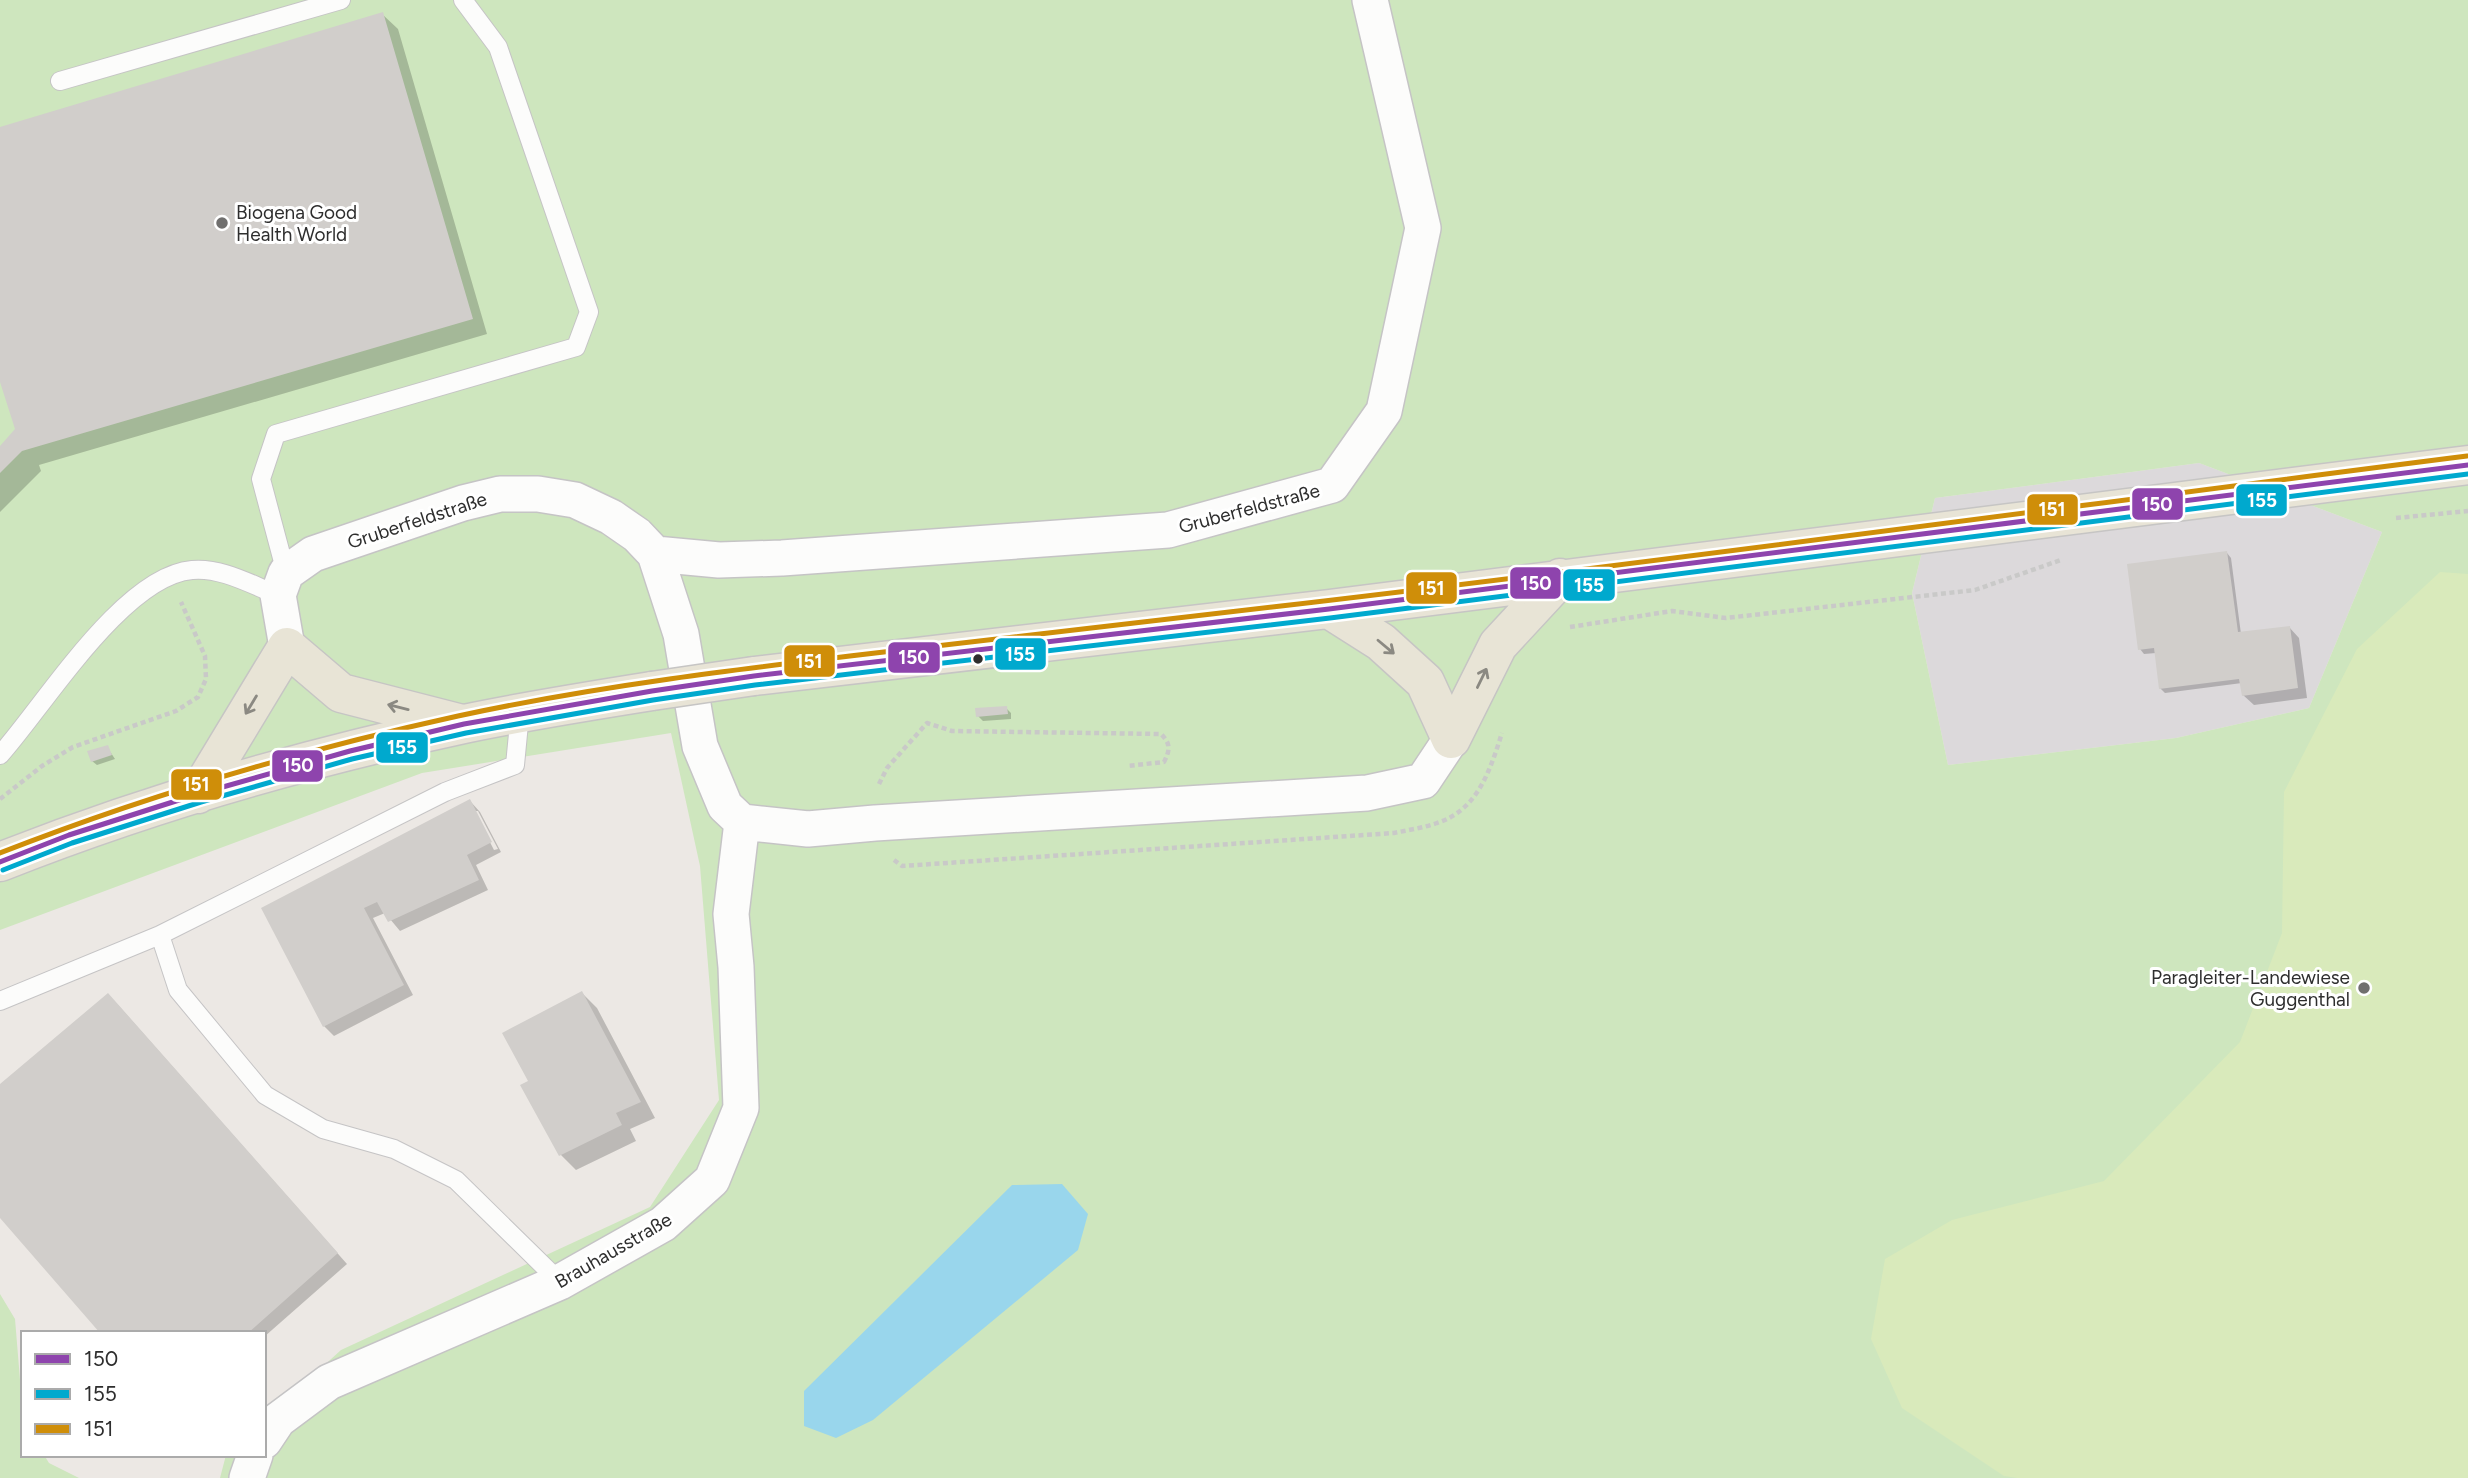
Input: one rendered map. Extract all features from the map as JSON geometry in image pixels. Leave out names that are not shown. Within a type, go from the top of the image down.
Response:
[{"type":"main road","points":[[0,862],[69,835],[198,794],[350,751],[464,724],[652,691],[754,676],[1329,608],[2468,465]]},
{"type":"main road","points":[[1451,739],[1498,645],[1560,578]]},
{"type":"main road","points":[[1329,608],[1381,642],[1425,682],[1451,739]]},
{"type":"main road","points":[[198,794],[287,647],[341,693],[464,724]]},
{"type":"street","name":"Gruberfeldstraße","points":[[655,555],[719,560],[782,558],[1168,530],[1332,485],[1384,411],[1423,228],[1370,0]]},
{"type":"street","name":"Gruberfeldstraße","points":[[282,584],[313,555],[463,503],[500,494],[538,494],[575,500],[611,517],[637,535],[655,555],[681,635],[700,746],[725,806],[741,822]]},
{"type":"street","points":[[282,584],[287,647]]},
{"type":"street","points":[[741,822],[808,829],[1367,793],[1423,782],[1451,739]]},
{"type":"street","name":"Brauhausstraße","points":[[266,1438],[278,1420],[329,1382],[560,1282],[663,1224],[712,1180],[741,1108],[736,967],[731,914],[741,822]]},
{"type":"street","points":[[247,1478],[254,1457]]},
{"type":"lane","points":[[60,81],[341,0]]},
{"type":"lane","points":[[0,755],[76,660],[131,600],[149,587],[170,576],[191,570],[214,571],[282,584],[261,479],[276,434],[576,347],[589,312],[498,47],[463,0]]},
{"type":"lane","points":[[0,1002],[160,935],[446,792],[515,765],[520,713]]},
{"type":"lane","points":[[160,935],[177,990],[265,1095],[323,1129],[394,1149],[456,1180],[560,1282]]},
{"type":"path","points":[[2390,519],[2468,511]]},
{"type":"path","points":[[1560,634],[1569,627],[1672,611],[1726,618],[1975,590],[2067,557]]},
{"type":"path","points":[[0,799],[42,766],[73,747],[176,711],[198,697],[206,679],[205,656],[170,576]]},
{"type":"path","points":[[878,786],[887,768],[927,723],[952,731],[1161,734],[1168,740],[1170,750],[1164,762],[1124,766]]},
{"type":"path","points":[[875,823],[883,850],[902,866],[1394,833],[1440,822],[1468,805],[1487,778],[1504,727]]},
{"type":"shaded area","points":[[2199,463],[2382,532],[2309,708],[2176,738],[1948,765],[1912,593],[1935,498]]},
{"type":"green space","points":[[0,0],[2468,0],[2468,1478],[220,1478],[225,1457],[266,1457],[266,1418],[341,1350],[650,1207],[719,1100],[700,866],[671,733],[422,773],[0,930]],"holes":[[[2199,463],[2382,532],[2309,708],[2176,738],[1948,765],[1912,593],[1935,498]]]},
{"type":"green space","name":"Paragleiter-Landewiese Guggenthal","points":[[2440,572],[2468,574],[2468,1478],[2004,1476],[1902,1408],[1871,1339],[1885,1259],[1952,1220],[2104,1181],[2240,1042],[2282,933],[2284,792],[2357,649]]},
{"type":"green space","points":[[0,1294],[15,1319],[21,1392],[21,1457],[45,1457],[49,1463],[79,1478],[0,1478]]},
{"type":"water","points":[[1062,1184],[1088,1214],[1078,1250],[873,1420],[836,1438],[804,1426],[804,1391],[1012,1185]]},
{"type":"building","name":"Biogena Good Health World","points":[[383,12],[473,319],[22,451],[0,473],[0,446],[15,429],[0,382],[0,127]]},
{"type":"building","points":[[2227,551],[2238,632],[2290,626],[2298,688],[2242,696],[2239,679],[2159,689],[2154,648],[2138,650],[2127,564]]},
{"type":"building","points":[[1007,706],[1008,714],[976,717],[975,708]]},
{"type":"building","points":[[108,745],[112,755],[91,762],[87,751]]},
{"type":"building","points":[[470,799],[492,842],[467,855],[479,880],[388,922],[377,902],[364,908],[404,985],[323,1027],[261,908]]},
{"type":"building","points":[[582,991],[641,1102],[616,1113],[622,1125],[559,1156],[520,1085],[528,1081],[502,1033]]},
{"type":"building","points":[[108,993],[338,1253],[250,1331],[98,1331],[0,1218],[0,1084]]},
{"type":"transit line","name":"151","points":[[0,853],[169,793],[284,759],[458,716],[620,686],[784,664],[1578,570],[2467,456]]},
{"type":"transit line","name":"150","points":[[0,862],[69,835],[198,794],[350,751],[464,724],[652,691],[754,676],[1329,609],[2468,465]]},
{"type":"transit line","name":"155","points":[[3,870],[72,843],[201,802],[352,759],[466,733],[653,700],[755,685],[1330,618],[2468,474]]},
{"type":"place","name":"Biogena Good Health World","points":[[222,223]]},
{"type":"place","name":"Paragleiter-Landewiese Guggenthal","points":[[2364,988]]}]
